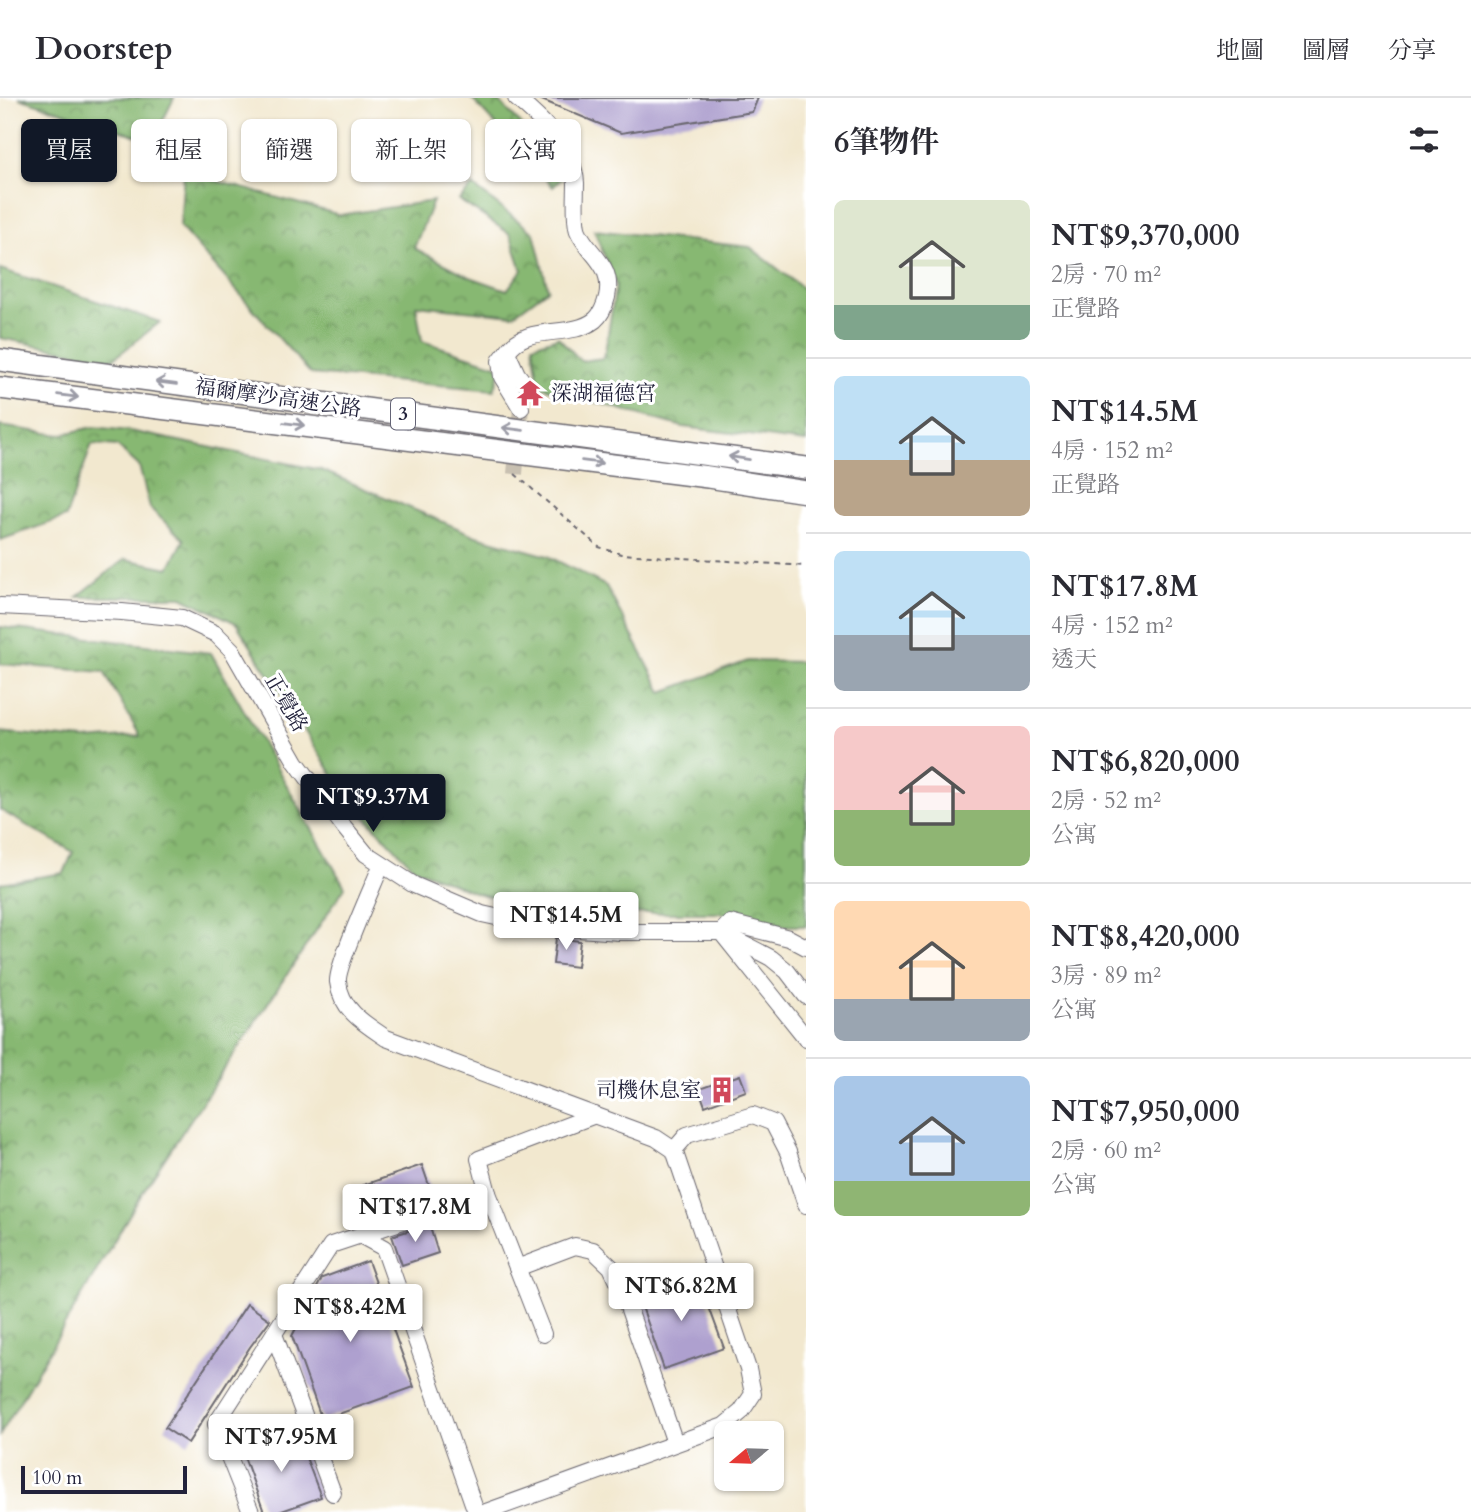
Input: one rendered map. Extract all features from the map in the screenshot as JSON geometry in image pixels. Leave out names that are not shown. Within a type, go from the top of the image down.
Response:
[{"type":"highway","name":"福爾摩沙高速公路","points":[[0,360],[806,468]]},
{"type":"highway","name":"福爾摩沙高速公路","points":[[0,388],[614,465],[806,492]]},
{"type":"street","points":[[516,98],[544,123],[568,154],[575,175],[578,230],[606,270],[609,289],[605,307],[594,320],[573,328],[535,334],[514,342],[500,361],[502,377],[521,408]]},
{"type":"street","points":[[507,352],[525,384]]},
{"type":"street","name":"正覺路","points":[[0,606],[182,618],[216,634],[232,650],[296,762],[344,827],[366,854],[414,885],[482,914],[537,926],[620,932],[721,932],[771,958],[787,971],[806,996]]},
{"type":"street","points":[[381,866],[337,981],[345,1004],[358,1020],[386,1038],[656,1138],[674,1150],[748,1369],[753,1394],[741,1412],[723,1426],[486,1512]]},
{"type":"street","points":[[806,947],[789,937],[730,923],[721,932],[806,1038]]},
{"type":"street","points":[[543,1334],[488,1193],[479,1159],[595,1115]]},
{"type":"street","points":[[674,1150],[687,1135],[753,1115],[774,1123],[788,1152],[806,1205]]},
{"type":"street","points":[[251,1512],[216,1424],[331,1245],[488,1193]]},
{"type":"street","points":[[360,1235],[384,1248],[476,1512]]},
{"type":"street","points":[[517,1268],[575,1246],[593,1250],[611,1267],[623,1292],[675,1443]]},
{"type":"street","points":[[274,1334],[333,1493]]},
{"type":"path","points":[[515,474],[599,547],[621,554],[806,566]]},
{"type":"green space","points":[[19,98],[174,98],[164,119],[131,119],[131,134],[117,129],[117,119],[84,119]]},
{"type":"green space","points":[[471,98],[496,98],[516,119],[490,119]]},
{"type":"green space","points":[[183,182],[220,182],[340,215],[433,201],[414,248],[470,277],[507,290],[522,270],[510,234],[459,200],[473,186],[534,233],[548,289],[513,315],[416,305],[422,341],[502,367],[494,390],[311,374],[180,227]]},
{"type":"green space","points":[[594,230],[750,247],[806,291],[806,442],[683,427],[539,386],[533,345],[558,337],[581,361],[604,358],[616,285]]},
{"type":"green space","points":[[0,269],[160,322],[112,360],[0,338]]},
{"type":"green space","points":[[0,426],[60,435],[93,427],[130,431],[321,470],[476,536],[548,556],[606,586],[662,692],[748,661],[806,662],[806,926],[776,926],[720,913],[646,913],[575,918],[476,893],[414,868],[348,799],[236,623],[182,597],[77,597],[125,559],[169,568],[184,540],[150,508],[139,466],[117,446],[92,444],[66,517],[0,540]]},
{"type":"green space","points":[[0,627],[211,653],[345,887],[144,1190],[0,1435],[0,883],[64,873],[73,852],[0,810],[0,732],[85,740],[140,736],[104,672],[0,664]]},
{"type":"building","points":[[537,98],[758,98],[752,112],[621,133]]},
{"type":"building","points":[[556,938],[580,941],[577,967],[553,964]]},
{"type":"building","name":"司機休息室","points":[[740,1075],[746,1091],[705,1106],[699,1089]]},
{"type":"building","points":[[422,1165],[434,1200],[369,1221],[358,1187]]},
{"type":"building","points":[[429,1224],[438,1253],[402,1265],[392,1236]]},
{"type":"building","points":[[368,1261],[414,1387],[322,1420],[292,1336],[322,1278]]},
{"type":"building","points":[[698,1277],[724,1348],[664,1369],[639,1298]]},
{"type":"building","points":[[247,1304],[270,1320],[188,1443],[165,1428]]},
{"type":"building","points":[[296,1431],[321,1497],[279,1512],[264,1512],[242,1451]]},
{"type":"tunnel","points":[[515,474],[521,408]]},
{"type":"place","name":"深湖福德宮","points":[[530,393]]},
{"type":"place","name":"司機休息室","points":[[722,1090]]}]
